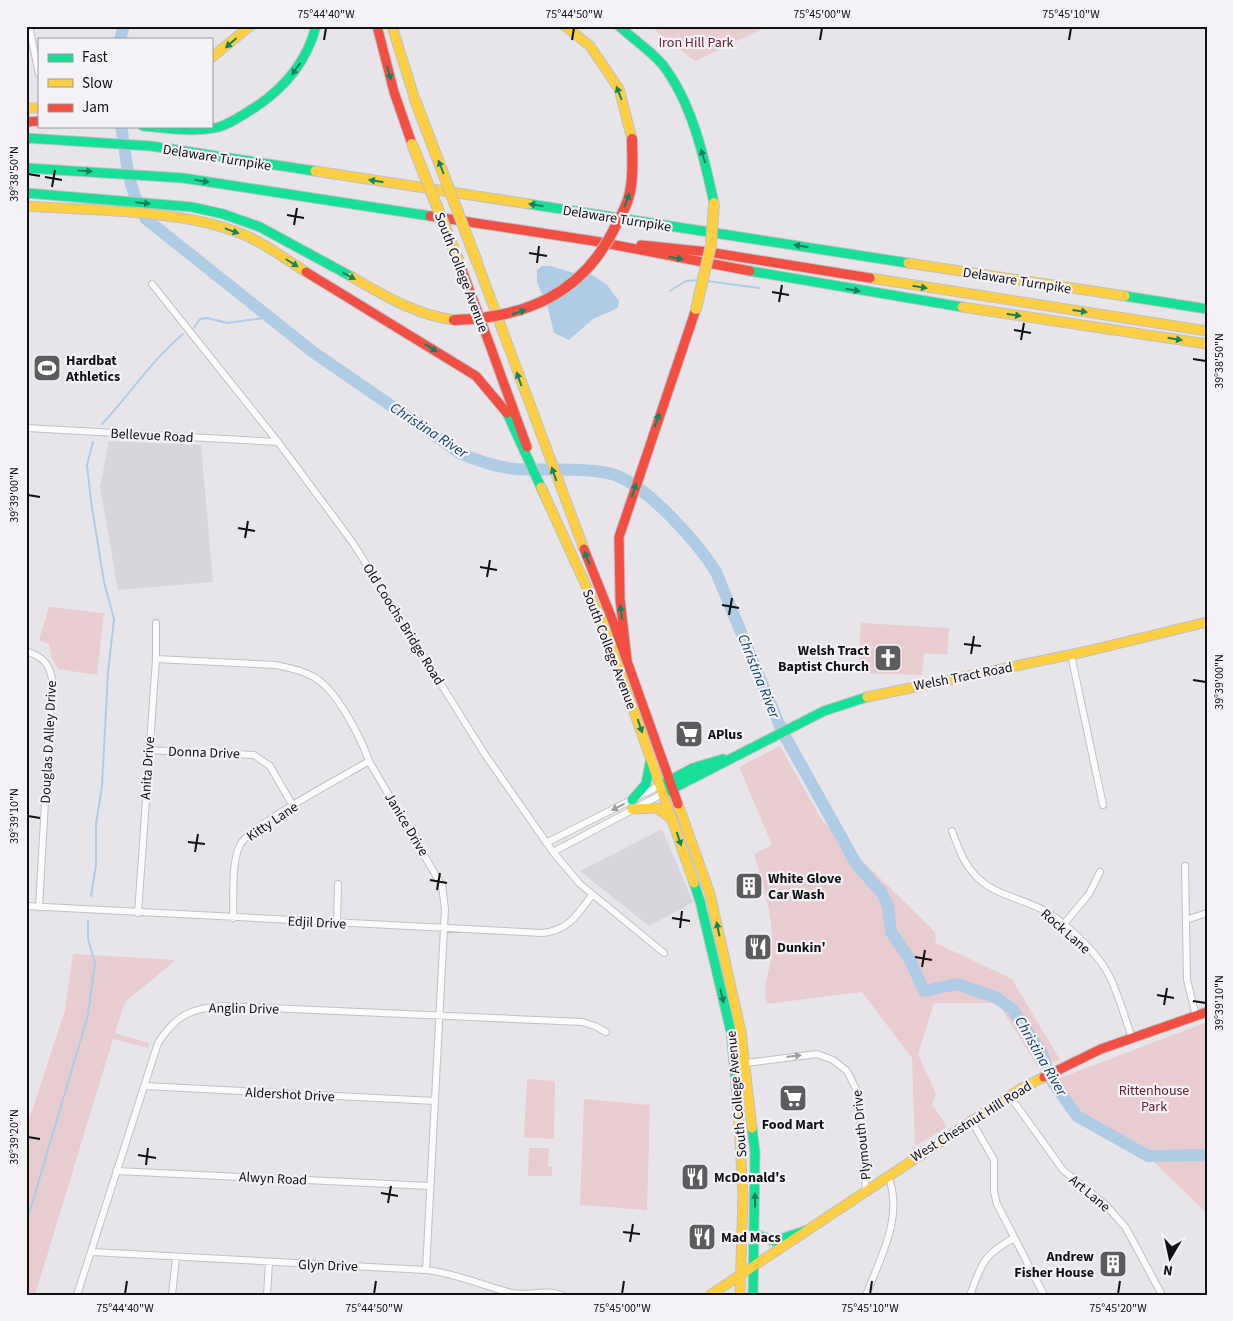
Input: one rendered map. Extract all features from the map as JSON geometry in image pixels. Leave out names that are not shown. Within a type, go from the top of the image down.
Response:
[{"type":"main road","points":[[212,57],[250,26]]},
{"type":"main road","points":[[212,128],[222,126],[262,105],[293,74],[313,43],[316,26]]},
{"type":"main road","name":"South College Avenue","points":[[377,26],[394,92],[412,144],[484,329],[527,454],[603,623],[700,901],[731,1032],[742,1147],[743,1222],[740,1295]]},
{"type":"main road","name":"South College Avenue","points":[[392,26],[415,100],[477,262],[560,493],[627,660],[673,784],[710,894],[741,1032],[746,1063],[755,1152],[753,1295]]},
{"type":"main road","points":[[26,193],[95,197],[192,207],[223,214],[260,227],[410,309],[432,317],[473,320],[516,314],[538,305],[583,277],[613,235],[631,190],[632,139],[618,89],[590,46],[566,26]]},
{"type":"main road","points":[[619,26],[664,67],[694,126],[706,162],[714,203],[710,245],[696,308],[641,466],[619,537],[620,599],[627,660]]},
{"type":"main road","points":[[164,128],[196,131],[212,128]]},
{"type":"main road","name":"Delaware Turnpike","points":[[26,138],[151,146],[1207,309]]},
{"type":"main road","name":"Delaware Turnpike","points":[[26,168],[153,174],[594,241],[708,252],[1207,330]]},
{"type":"main road","points":[[26,206],[163,216],[213,224],[251,238],[476,376],[507,413],[527,454]]},
{"type":"main road","name":"Delaware Turnpike","points":[[594,241],[663,256],[880,294],[1207,344]]},
{"type":"main road","name":"Welsh Tract Road","points":[[662,789],[712,768],[728,758],[824,711],[861,698],[1071,655],[1207,622]]},
{"type":"main road","points":[[632,805],[648,784],[650,754]]},
{"type":"main road","points":[[632,805],[657,808],[673,820]]},
{"type":"main road","name":"West Chestnut Hill Road","points":[[710,1295],[971,1120],[1042,1077],[1101,1049],[1207,1012]]},
{"type":"main road","points":[[755,1234],[774,1241],[808,1230]]},
{"type":"street","points":[[29,26],[38,69]]},
{"type":"street","name":"Old Coochs Bridge Road","points":[[152,284],[278,442],[364,558],[484,753],[546,843],[570,873],[592,895],[664,953]]},
{"type":"street","name":"Bellevue Road","points":[[26,428],[278,442]]},
{"type":"street","name":"Anita Drive","points":[[138,913],[148,750],[156,659],[156,623]]},
{"type":"street","name":"Douglas D Alley Drive","points":[[26,651],[42,658],[50,668],[52,679],[39,907]]},
{"type":"street","points":[[1071,655],[1103,805]]},
{"type":"street","name":"Janice Drive","points":[[156,659],[276,665],[308,674],[331,691],[363,745],[369,761],[442,886],[445,900],[444,928],[426,1270]]},
{"type":"street","name":"Donna Drive","points":[[148,750],[254,755],[270,766],[293,806]]},
{"type":"street","name":"Kitty Lane","points":[[233,918],[236,861],[240,844],[252,832],[369,761]]},
{"type":"street","name":"Welsh Tract Road","points":[[553,852],[662,789]]},
{"type":"street","name":"Welsh Tract Road","points":[[546,843],[632,805]]},
{"type":"street","name":"Rock Lane","points":[[952,831],[966,863],[976,877],[990,887],[1043,909],[1064,925],[1094,955],[1106,970],[1132,1038]]},
{"type":"street","points":[[1185,866],[1187,980],[1196,1016]]},
{"type":"street","points":[[1064,925],[1089,894],[1100,872]]},
{"type":"street","points":[[337,922],[338,884]]},
{"type":"street","name":"Edjil Drive","points":[[26,906],[542,933],[555,931],[568,924],[592,895]]},
{"type":"street","points":[[1186,920],[1207,913]]},
{"type":"street","name":"Anglin Drive","points":[[77,1295],[158,1043],[167,1029],[179,1017],[204,1007],[224,1006],[582,1022],[606,1032]]},
{"type":"street","name":"Plymouth Drive","points":[[746,1063],[802,1054],[817,1054],[833,1060],[847,1071],[858,1093],[866,1190]]},
{"type":"street","name":"Aldershot Drive","points":[[144,1086],[435,1101]]},
{"type":"street","name":"Art Lane","points":[[1009,1096],[1063,1170],[1105,1204],[1120,1219],[1132,1237],[1162,1295]]},
{"type":"street","points":[[971,1120],[994,1160],[995,1198],[1044,1295]]},
{"type":"street","name":"Alwyn Road","points":[[116,1171],[430,1186]]},
{"type":"street","points":[[866,1295],[893,1221],[894,1201],[888,1175]]},
{"type":"street","points":[[970,1295],[985,1259],[994,1250],[1014,1238]]},
{"type":"street","name":"Glyn Drive","points":[[92,1252],[426,1270],[454,1274],[514,1293],[548,1292],[562,1295]]},
{"type":"street","points":[[172,1295],[176,1258]]},
{"type":"street","points":[[267,1295],[269,1263]]},
{"type":"shaded area","points":[[109,441],[201,445],[213,582],[118,590],[100,487]]},
{"type":"shaded area","points":[[662,829],[693,902],[649,926],[580,871]]},
{"type":"green space","name":"Iron Hill Park","points":[[650,26],[768,26],[695,61]]},
{"type":"green space","points":[[49,607],[104,613],[97,675],[58,669],[52,658],[49,644],[39,640]]},
{"type":"green space","points":[[861,623],[949,628],[947,655],[924,653],[922,675],[858,673]]},
{"type":"green space","points":[[780,746],[823,822],[935,932],[936,943],[1012,979],[1060,1060],[1038,1067],[998,1003],[934,1003],[918,1054],[936,1094],[932,1104],[947,1127],[915,1146],[912,1058],[862,992],[767,1004],[765,991],[772,952],[771,926],[767,902],[754,854],[772,845],[739,767]]},
{"type":"green space","points":[[73,954],[176,960],[125,1002],[115,1033],[149,1043],[148,1048],[113,1039],[35,1295],[26,1295],[26,1129],[65,1010]]},
{"type":"green space","name":"Rittenhouse Park","points":[[1207,1022],[1207,1214],[1148,1156],[1077,1116],[1052,1081]]},
{"type":"green space","points":[[527,1079],[555,1081],[554,1139],[524,1137]]},
{"type":"green space","points":[[584,1099],[650,1105],[647,1210],[580,1205]]},
{"type":"green space","points":[[529,1148],[549,1148],[548,1167],[552,1167],[552,1176],[528,1176]]},
{"type":"water","points":[[542,266],[551,266],[577,274],[591,274],[607,285],[619,301],[618,308],[593,319],[569,340],[554,333],[548,308],[537,283],[537,270]]},
{"type":"waterway","name":"Christina River","points":[[120,38],[124,26]]},
{"type":"waterway","name":"Christina River","points":[[121,128],[131,185],[146,219],[313,352],[460,453],[487,463],[509,468],[585,470],[608,473],[622,478],[637,487],[668,514],[696,545],[716,572],[782,731],[857,865],[882,893],[888,906],[891,932],[909,958],[924,991],[957,984],[997,998],[1013,1010],[1042,1053],[1052,1081],[1077,1116],[1148,1156],[1207,1155]]},
{"type":"waterway","points":[[670,291],[686,281],[700,280]]},
{"type":"waterway","points":[[707,281],[759,288]]},
{"type":"waterway","points":[[194,328],[200,319],[207,318],[228,323],[271,317]]},
{"type":"waterway","points":[[102,424],[151,366],[183,334]]},
{"type":"waterway","points":[[91,896],[96,865],[96,824],[102,786],[108,672],[114,619],[104,582],[91,501],[87,465],[93,442]]},
{"type":"waterway","points":[[26,1224],[88,1015],[95,963],[88,939],[88,921]]},
{"type":"traffic: fast","points":[[162,128],[181,130],[210,129],[237,119],[270,96],[290,77],[306,53],[316,26]]},
{"type":"traffic: fast","points":[[619,26],[662,64],[681,95],[696,130],[714,203]]},
{"type":"traffic: fast","points":[[26,138],[151,146],[315,171]]},
{"type":"traffic: fast","points":[[26,168],[183,178],[430,216]]},
{"type":"traffic: fast","points":[[26,193],[192,207],[223,214],[260,227],[352,277]]},
{"type":"traffic: fast","points":[[529,204],[908,263]]},
{"type":"traffic: fast","points":[[750,271],[962,307]]},
{"type":"traffic: fast","points":[[1125,296],[1207,309]]},
{"type":"traffic: fast","points":[[507,413],[544,494]]},
{"type":"traffic: fast","points":[[666,792],[824,711],[867,697]]},
{"type":"traffic: fast","points":[[663,784],[693,768],[723,759]]},
{"type":"traffic: fast","points":[[632,800],[646,784],[650,763]]},
{"type":"traffic: fast","points":[[694,883],[731,1032],[738,1106]]},
{"type":"traffic: fast","points":[[752,1128],[755,1152],[753,1295]]},
{"type":"traffic: fast","points":[[755,1234],[774,1241],[808,1230]]},
{"type":"traffic: slow","points":[[212,57],[250,26]]},
{"type":"traffic: slow","points":[[392,26],[415,100]]},
{"type":"traffic: slow","points":[[565,26],[590,46],[619,89],[632,139]]},
{"type":"traffic: slow","points":[[415,100],[477,262]]},
{"type":"traffic: slow","points":[[26,108],[38,108]]},
{"type":"traffic: slow","points":[[412,144],[459,262]]},
{"type":"traffic: slow","points":[[315,171],[529,204]]},
{"type":"traffic: slow","points":[[696,309],[711,245],[714,203]]},
{"type":"traffic: slow","points":[[26,206],[141,213],[200,221],[251,238],[306,272]]},
{"type":"traffic: slow","points":[[477,262],[584,549]]},
{"type":"traffic: slow","points":[[908,263],[1125,296]]},
{"type":"traffic: slow","points":[[352,277],[389,298],[414,309],[454,320]]},
{"type":"traffic: slow","points":[[870,278],[1207,331]]},
{"type":"traffic: slow","points":[[962,307],[1207,344]]},
{"type":"traffic: slow","points":[[541,487],[603,623],[694,883]]},
{"type":"traffic: slow","points":[[867,697],[1088,651],[1207,622]]},
{"type":"traffic: slow","points":[[678,804],[710,894],[741,1032],[752,1128]]},
{"type":"traffic: slow","points":[[632,809],[657,808],[672,819]]},
{"type":"traffic: slow","points":[[710,1295],[1020,1089],[1044,1077]]},
{"type":"traffic: slow","points":[[738,1106],[743,1195],[740,1295]]},
{"type":"traffic: jam","points":[[377,26],[394,92],[412,144]]},
{"type":"traffic: jam","points":[[26,122],[38,121]]},
{"type":"traffic: jam","points":[[454,320],[505,314],[528,307],[549,298],[569,285],[586,270],[602,250],[628,201],[632,179],[632,139]]},
{"type":"traffic: jam","points":[[430,216],[594,241],[750,271]]},
{"type":"traffic: jam","points":[[641,245],[708,252],[870,278]]},
{"type":"traffic: jam","points":[[459,262],[484,329]]},
{"type":"traffic: jam","points":[[306,272],[476,376],[507,413]]},
{"type":"traffic: jam","points":[[627,660],[620,599],[619,537],[696,309]]},
{"type":"traffic: jam","points":[[484,329],[527,447]]},
{"type":"traffic: jam","points":[[584,549],[612,619],[678,804]]},
{"type":"traffic: jam","points":[[1044,1077],[1101,1049],[1207,1012]]},
{"type":"place","name":"Hardbat Athletics","points":[[47,368]]},
{"type":"place","name":"Welsh Tract Baptist Church","points":[[888,658]]},
{"type":"place","name":"APlus","points":[[689,734]]},
{"type":"place","name":"White Glove Car Wash","points":[[749,886]]},
{"type":"place","name":"Dunkin'","points":[[758,947]]},
{"type":"place","name":"Food Mart","points":[[793,1098]]},
{"type":"place","name":"McDonald's","points":[[695,1177]]},
{"type":"place","name":"Mad Macs","points":[[702,1237]]},
{"type":"place","name":"Andrew Fisher House","points":[[1113,1264]]}]
